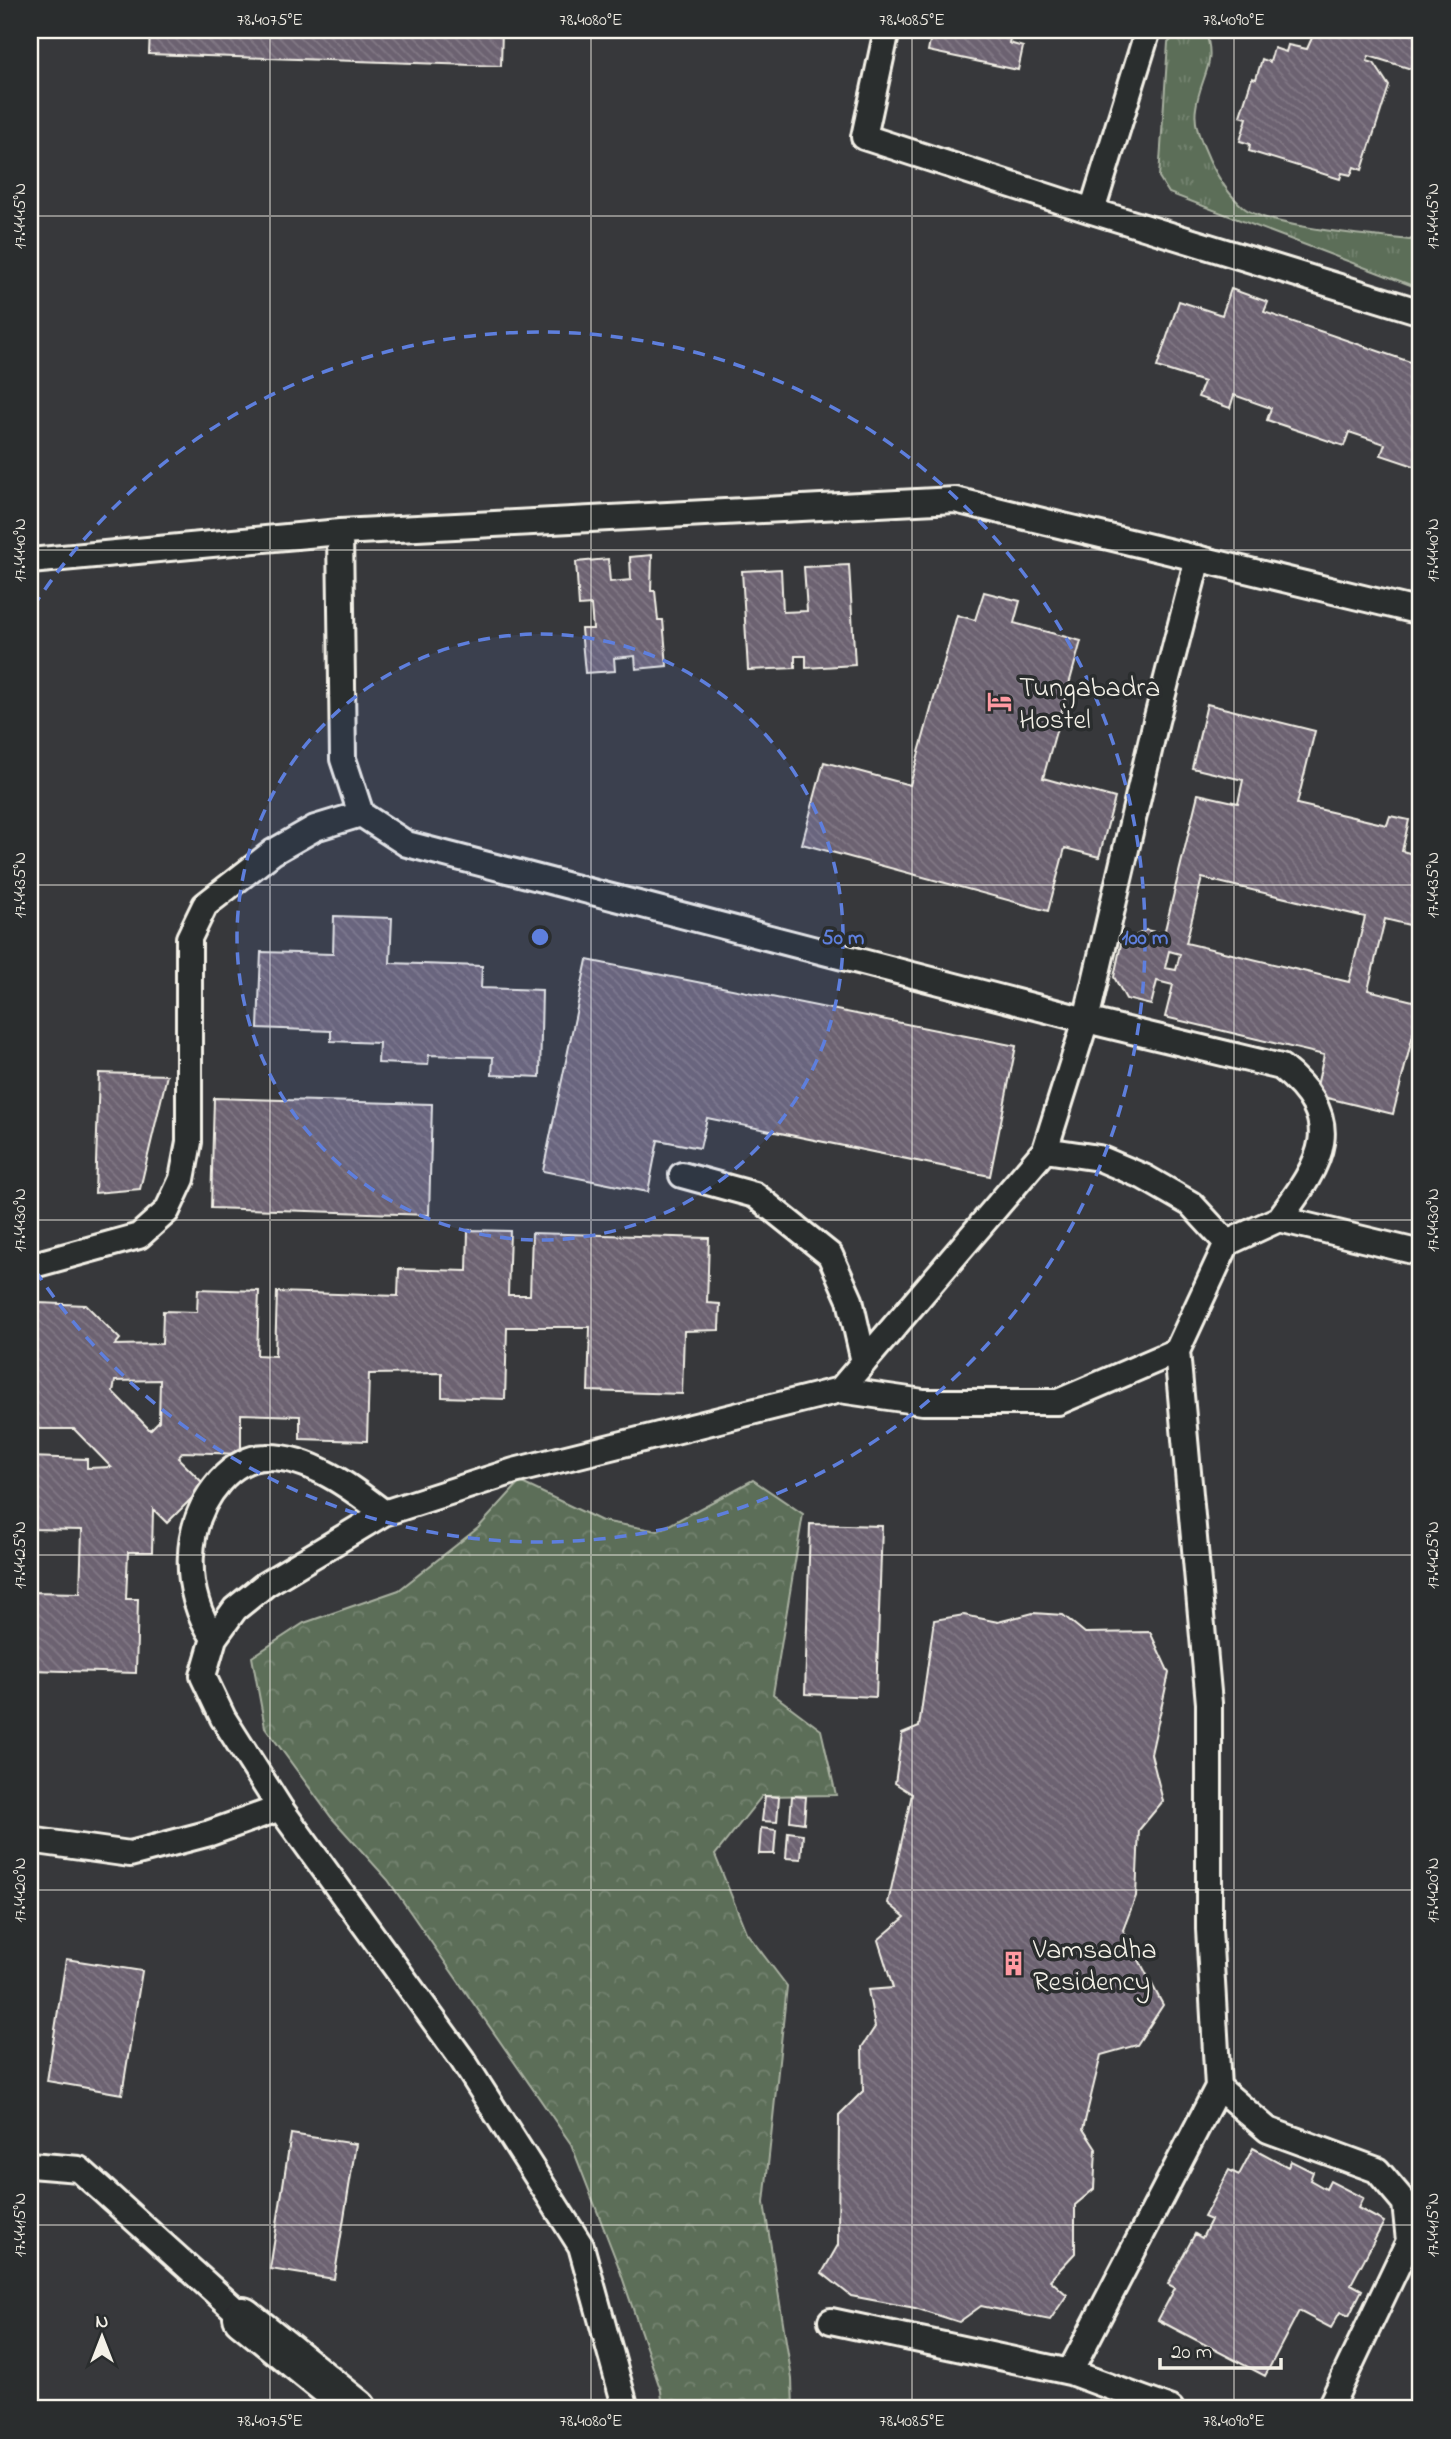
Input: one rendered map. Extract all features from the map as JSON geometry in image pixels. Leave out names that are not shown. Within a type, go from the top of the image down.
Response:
[{"type":"street","points":[[243,2317],[357,2409]]},
{"type":"lane","points":[[887,30],[863,137],[1421,312]]},
{"type":"lane","points":[[1092,211],[1149,30]]},
{"type":"lane","points":[[30,561],[340,532],[955,499],[1421,612]]},
{"type":"lane","points":[[340,532],[344,759],[361,814],[407,844],[1086,1020],[1281,1067],[1304,1085],[1319,1114],[1323,1132],[1319,1153],[1308,1180],[1279,1219],[1227,1243],[1177,1351],[1209,1703],[1209,1929],[1218,2087],[1070,2372]]},
{"type":"lane","points":[[840,1390],[1045,1150],[1086,1020],[1156,720],[1198,558]]},
{"type":"lane","points":[[30,1266],[139,1236],[167,1211],[182,1179],[189,1142],[189,938],[205,905],[226,886],[305,834],[361,814]]},
{"type":"lane","points":[[1045,1150],[1099,1158],[1144,1177],[1191,1204],[1227,1243]]},
{"type":"lane","points":[[682,1175],[755,1195],[830,1255],[850,1300],[863,1362]]},
{"type":"lane","points":[[1279,1219],[1421,1253]]},
{"type":"lane","points":[[626,2409],[581,2246],[462,2059],[280,1808],[223,1718],[203,1676],[214,1638],[235,1609],[266,1584],[384,1513],[514,1471],[840,1390],[923,1402],[1058,1402],[1177,1351]]},
{"type":"lane","points":[[214,1638],[200,1617],[192,1572],[191,1538],[197,1516],[209,1493],[226,1474],[244,1461],[266,1457],[295,1461],[323,1472],[384,1513]]},
{"type":"lane","points":[[30,1840],[130,1854],[210,1833],[280,1808]]},
{"type":"lane","points":[[1218,2087],[1268,2130],[1377,2170],[1405,2203],[1415,2234],[1329,2409]]},
{"type":"lane","points":[[30,2165],[79,2169],[243,2317]]},
{"type":"lane","points":[[831,2321],[1070,2372],[1171,2409]]},
{"type":"green space","points":[[1180,30],[1205,31],[1210,53],[1196,108],[1197,128],[1216,172],[1238,202],[1256,214],[1297,226],[1410,240],[1421,234],[1421,289],[1169,193],[1159,177],[1168,43]]},
{"type":"green space","points":[[753,1480],[803,1514],[773,1694],[821,1730],[836,1795],[762,1796],[715,1855],[746,1932],[787,1986],[764,2203],[792,2379],[793,2409],[663,2409],[661,2391],[618,2265],[571,2144],[388,1880],[331,1817],[265,1727],[252,1657],[304,1623],[399,1590],[478,1528],[520,1482],[602,1521],[658,1531]]},
{"type":"building","points":[[150,30],[502,30],[501,66],[149,54]]},
{"type":"building","points":[[932,30],[1012,30],[1009,43],[1023,47],[1018,70],[928,51]]},
{"type":"building","points":[[1309,30],[1421,30],[1421,59],[1418,71],[1369,56],[1367,61],[1374,63],[1389,86],[1362,170],[1354,167],[1351,175],[1342,173],[1340,179],[1249,151],[1250,144],[1240,141],[1247,118],[1240,116],[1252,78],[1256,79],[1262,59],[1270,62],[1274,48],[1286,52],[1288,45],[1307,49],[1315,31]]},
{"type":"building","points":[[1231,289],[1268,302],[1264,312],[1416,364],[1421,353],[1421,454],[1417,467],[1381,455],[1385,444],[1349,432],[1344,446],[1267,420],[1271,408],[1234,395],[1230,408],[1198,397],[1204,382],[1157,367],[1179,301],[1222,315]]},
{"type":"building","points":[[652,555],[651,591],[655,591],[658,620],[663,620],[667,666],[636,669],[635,656],[614,658],[615,671],[585,673],[581,629],[593,629],[591,605],[579,606],[576,562],[608,559],[610,582],[631,580],[630,557]]},
{"type":"building","points":[[849,565],[855,665],[806,668],[806,656],[795,656],[795,668],[748,670],[742,571],[781,569],[783,612],[807,611],[804,567]]},
{"type":"building","name":"Tungabadra Hostel","points":[[984,592],[1020,601],[1014,623],[1081,641],[1043,778],[1115,798],[1099,857],[1065,848],[1048,911],[802,844],[824,762],[910,785],[957,615],[975,620]]},
{"type":"building","points":[[1207,704],[1315,731],[1297,804],[1387,825],[1390,816],[1409,820],[1402,851],[1421,856],[1421,928],[1385,919],[1368,990],[1421,1003],[1393,1114],[1315,1095],[1324,1055],[1165,1017],[1173,985],[1157,981],[1151,1005],[1126,999],[1114,977],[1121,944],[1146,930],[1164,934],[1198,794],[1238,803],[1243,780],[1192,768]],"holes":[[[1202,878],[1365,917],[1349,982],[1186,943]],[[1169,951],[1180,954],[1176,970],[1165,968]]]},
{"type":"building","points":[[334,916],[392,918],[390,963],[482,966],[481,988],[542,990],[540,1077],[492,1075],[493,1057],[429,1055],[428,1065],[378,1063],[379,1043],[331,1041],[331,1031],[258,1028],[261,952],[333,954]]},
{"type":"building","points":[[587,960],[1016,1046],[990,1176],[707,1118],[700,1148],[658,1140],[648,1192],[543,1171]]},
{"type":"building","points":[[99,1073],[167,1075],[140,1189],[95,1193]]},
{"type":"building","points":[[214,1098],[432,1104],[429,1215],[211,1208]]},
{"type":"building","points":[[468,1230],[510,1231],[508,1295],[530,1295],[532,1233],[709,1238],[707,1303],[720,1304],[719,1330],[684,1331],[682,1394],[588,1391],[590,1327],[507,1327],[505,1399],[442,1397],[442,1373],[369,1374],[367,1441],[300,1439],[300,1416],[241,1414],[241,1454],[183,1452],[178,1458],[205,1485],[167,1523],[153,1509],[152,1552],[128,1552],[126,1599],[138,1599],[136,1673],[30,1670],[30,1592],[80,1593],[82,1530],[30,1529],[30,1457],[87,1459],[87,1468],[111,1467],[74,1429],[39,1429],[30,1419],[30,1313],[39,1303],[86,1305],[120,1339],[115,1345],[162,1344],[163,1311],[197,1312],[198,1289],[259,1291],[257,1355],[275,1356],[277,1292],[398,1296],[399,1269],[467,1271]],"holes":[[[160,1380],[159,1421],[150,1430],[113,1392],[115,1381]]]},
{"type":"building","points":[[810,1524],[882,1526],[876,1697],[805,1694]]},
{"type":"building","name":"Vamsadha Residency","points":[[1033,1613],[1063,1615],[1085,1633],[1150,1632],[1169,1673],[1151,1754],[1163,1801],[1139,1830],[1136,1896],[1123,1930],[1163,2005],[1137,2045],[1101,2055],[1083,2129],[1096,2149],[1094,2189],[1075,2205],[1075,2253],[1050,2280],[1067,2295],[1050,2320],[981,2306],[959,2322],[915,2308],[851,2296],[822,2273],[838,2245],[839,2115],[863,2091],[862,2047],[875,2027],[868,1990],[893,1988],[878,1940],[905,1917],[888,1903],[912,1794],[895,1783],[902,1734],[919,1727],[934,1620],[964,1615],[998,1622]]},
{"type":"building","points":[[765,1796],[779,1797],[777,1822],[762,1821]]},
{"type":"building","points":[[792,1796],[806,1797],[804,1823],[790,1821]]},
{"type":"building","points":[[761,1828],[776,1830],[774,1854],[759,1854]]},
{"type":"building","points":[[788,1832],[803,1834],[801,1859],[786,1858]]},
{"type":"building","points":[[66,1959],[142,1971],[122,2094],[47,2081]]},
{"type":"building","points":[[291,2134],[356,2144],[334,2279],[270,2269]]},
{"type":"building","points":[[1253,2148],[1288,2167],[1291,2161],[1313,2172],[1310,2180],[1326,2189],[1330,2181],[1363,2198],[1358,2208],[1384,2222],[1351,2284],[1362,2290],[1349,2316],[1340,2312],[1331,2328],[1299,2311],[1265,2376],[1158,2320],[1175,2288],[1168,2284],[1195,2234],[1202,2238],[1211,2220],[1204,2217],[1229,2170],[1239,2175]]},
{"type":"place","name":"Tungabadra Hostel","points":[[999,702]]},
{"type":"place","name":"Vamsadha Residency","points":[[1013,1964]]}]
